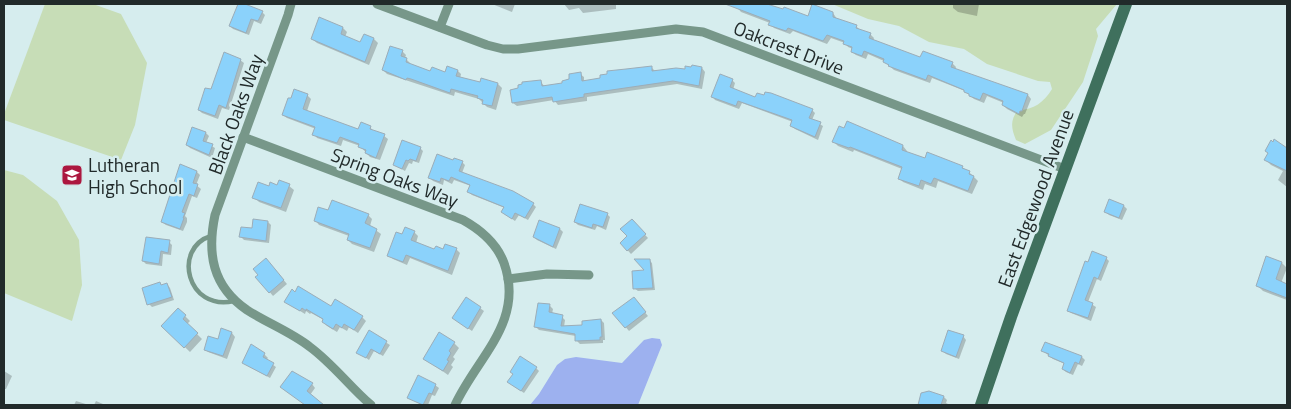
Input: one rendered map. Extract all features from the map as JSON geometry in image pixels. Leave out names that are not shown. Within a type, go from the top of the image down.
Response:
[{"type":"main road","name":"East Edgewood Avenue","points":[[981,405],[1126,4]]},
{"type":"street","name":"Black Oaks Way","points":[[234,301],[223,286],[214,264],[211,236],[215,215],[291,4]]},
{"type":"street","name":"Oakcrest Drive","points":[[377,4],[487,45],[510,49],[676,29],[703,32],[1065,169]]},
{"type":"street","points":[[440,28],[449,4]]},
{"type":"street","name":"Spring Oaks Way","points":[[243,136],[468,222],[494,244],[502,258],[508,279],[510,290],[508,312],[500,332],[455,405]]},
{"type":"street","points":[[508,279],[547,274],[589,274]]},
{"type":"street","points":[[234,301],[313,349],[371,405]]},
{"type":"lane","points":[[211,236],[198,245],[192,253],[189,268],[190,280],[199,293],[210,300],[223,303],[234,301]]},
{"type":"green space","points":[[45,4],[93,4],[121,14],[147,63],[135,125],[121,160],[4,120],[4,114]]},
{"type":"green space","points":[[832,4],[1117,4],[1096,29],[1098,36],[1083,82],[1051,130],[1025,144],[1016,140],[1012,128],[1014,117],[1018,110],[1034,107],[1046,98],[1052,89],[1050,82],[1038,81],[987,64],[964,49],[929,42],[899,26],[868,19]]},
{"type":"green space","points":[[4,170],[23,175],[57,201],[79,240],[82,285],[72,321],[4,293]]},
{"type":"water","points":[[660,339],[662,345],[638,405],[530,405],[557,365],[565,359],[576,357],[622,363],[644,340]]},
{"type":"building","points":[[238,4],[245,4],[263,11],[258,21],[251,19],[246,33],[229,26]]},
{"type":"building","points":[[725,4],[767,4],[783,9],[784,7],[808,16],[812,4],[833,12],[833,17],[857,25],[856,28],[871,33],[869,38],[920,57],[923,51],[953,62],[951,67],[1028,94],[1022,111],[1019,114],[1002,105],[1003,101],[983,93],[980,100],[969,96],[964,90],[928,75],[926,80],[888,66],[883,62],[884,59],[864,51],[862,56],[851,52],[852,47],[843,44],[844,41],[827,35],[823,41],[788,28],[786,31],[768,25],[770,21]]},
{"type":"building","points":[[319,17],[343,27],[341,34],[360,42],[364,34],[374,38],[365,62],[311,39]]},
{"type":"building","points":[[390,46],[403,50],[401,56],[407,58],[406,62],[430,71],[432,67],[445,72],[447,66],[458,70],[456,76],[480,82],[481,78],[498,83],[492,106],[482,104],[483,100],[477,98],[478,96],[451,89],[450,93],[411,79],[407,78],[406,80],[382,70]]},
{"type":"building","points":[[224,52],[241,59],[226,108],[219,105],[215,116],[198,110],[205,88],[211,89]]},
{"type":"building","points":[[692,65],[702,67],[699,86],[673,81],[584,94],[584,97],[553,102],[552,97],[512,103],[510,90],[518,88],[518,85],[522,84],[522,82],[541,80],[542,86],[562,83],[562,81],[569,79],[569,74],[581,72],[582,81],[600,78],[600,75],[607,74],[607,71],[652,66],[652,71],[676,68],[685,69],[685,66],[691,67]]},
{"type":"building","points":[[720,74],[733,79],[730,87],[755,97],[757,93],[764,95],[765,92],[771,93],[813,109],[809,118],[821,122],[815,137],[790,126],[792,120],[738,101],[736,106],[711,97]]},
{"type":"building","points":[[294,89],[308,94],[303,109],[358,129],[361,122],[371,126],[370,129],[385,134],[376,158],[365,153],[366,150],[358,147],[359,144],[340,137],[337,143],[312,135],[315,127],[282,115],[288,98],[291,98]]},
{"type":"building","points":[[847,121],[903,145],[902,150],[925,158],[927,152],[963,166],[962,168],[970,171],[969,174],[974,176],[968,191],[934,178],[931,184],[921,180],[919,186],[898,179],[902,167],[832,142],[839,126],[844,128]]},
{"type":"building","points":[[192,127],[206,132],[203,141],[213,144],[209,155],[186,145]]},
{"type":"building","points":[[1274,139],[1287,148],[1287,171],[1264,160],[1268,153],[1265,151],[1271,140],[1273,142]]},
{"type":"building","points":[[402,140],[421,147],[416,161],[406,160],[402,169],[393,165]]},
{"type":"building","points":[[437,154],[453,160],[454,158],[463,161],[459,171],[513,191],[534,203],[525,218],[515,213],[512,219],[501,212],[504,207],[467,192],[470,185],[451,177],[449,181],[441,178],[440,182],[428,178]]},
{"type":"building","points":[[180,164],[197,171],[193,183],[198,184],[194,196],[189,194],[182,212],[185,213],[180,229],[161,222]]},
{"type":"building","points":[[279,180],[290,184],[281,208],[252,198],[258,182],[269,186],[270,182],[277,185]]},
{"type":"building","points":[[1109,199],[1124,205],[1119,218],[1104,212]]},
{"type":"building","points":[[332,200],[369,214],[365,223],[377,229],[370,248],[347,240],[349,234],[314,221],[318,207],[328,210]]},
{"type":"building","points":[[580,204],[608,213],[603,227],[593,224],[592,228],[574,222]]},
{"type":"building","points":[[253,219],[268,221],[266,241],[239,237],[241,227],[252,228]]},
{"type":"building","points":[[632,219],[646,234],[627,251],[620,243],[627,236],[620,229]]},
{"type":"building","points":[[539,220],[560,228],[553,247],[533,237]]},
{"type":"building","points":[[405,227],[415,231],[411,240],[434,249],[436,246],[443,249],[445,244],[457,248],[448,271],[406,255],[403,262],[387,256],[396,232],[402,234]]},
{"type":"building","points":[[146,237],[170,240],[168,253],[161,251],[159,264],[142,261]]},
{"type":"building","points":[[1092,251],[1107,257],[1098,279],[1094,277],[1085,300],[1093,303],[1088,318],[1067,311],[1085,261],[1088,262]]},
{"type":"building","points":[[1266,256],[1282,262],[1276,279],[1287,284],[1287,298],[1256,286]]},
{"type":"building","points":[[266,258],[284,280],[269,293],[255,277],[258,275],[253,269]]},
{"type":"building","points":[[634,259],[650,259],[653,288],[633,289],[632,271],[644,270]]},
{"type":"building","points":[[160,282],[161,285],[167,283],[172,297],[147,305],[142,288]]},
{"type":"building","points":[[298,286],[331,306],[335,299],[363,316],[354,330],[344,324],[342,328],[336,324],[333,329],[322,322],[323,319],[306,309],[306,311],[302,308],[300,311],[284,302],[292,289],[295,292]]},
{"type":"building","points":[[466,297],[481,307],[468,329],[452,318]]},
{"type":"building","points":[[634,297],[646,312],[625,328],[612,313]]},
{"type":"building","points":[[538,303],[550,304],[549,312],[563,315],[561,326],[582,325],[582,321],[601,319],[602,337],[600,337],[600,340],[575,341],[575,334],[534,327]]},
{"type":"building","points":[[178,308],[186,315],[183,319],[198,333],[184,348],[161,326]]},
{"type":"building","points":[[221,328],[232,332],[223,356],[204,350],[208,336],[218,339]]},
{"type":"building","points":[[369,330],[387,341],[380,354],[371,349],[366,358],[356,353]]},
{"type":"building","points":[[948,330],[964,335],[956,357],[941,351]]},
{"type":"building","points":[[439,332],[455,342],[449,351],[451,353],[447,360],[449,361],[443,371],[423,359]]},
{"type":"building","points":[[1045,342],[1082,356],[1079,364],[1075,362],[1070,373],[1062,369],[1064,363],[1041,351]]},
{"type":"building","points":[[251,344],[265,353],[263,357],[274,363],[267,376],[242,363]]},
{"type":"building","points":[[520,356],[537,367],[521,391],[507,382],[513,374],[510,372]]},
{"type":"building","points":[[292,371],[313,383],[307,391],[324,405],[305,405],[280,387]]},
{"type":"building","points":[[418,375],[436,384],[432,394],[429,393],[423,405],[407,398]]},
{"type":"building","points":[[929,391],[944,396],[941,405],[918,405],[921,393]]},
{"type":"place","name":"Lutheran High School","points":[[72,175]]}]
